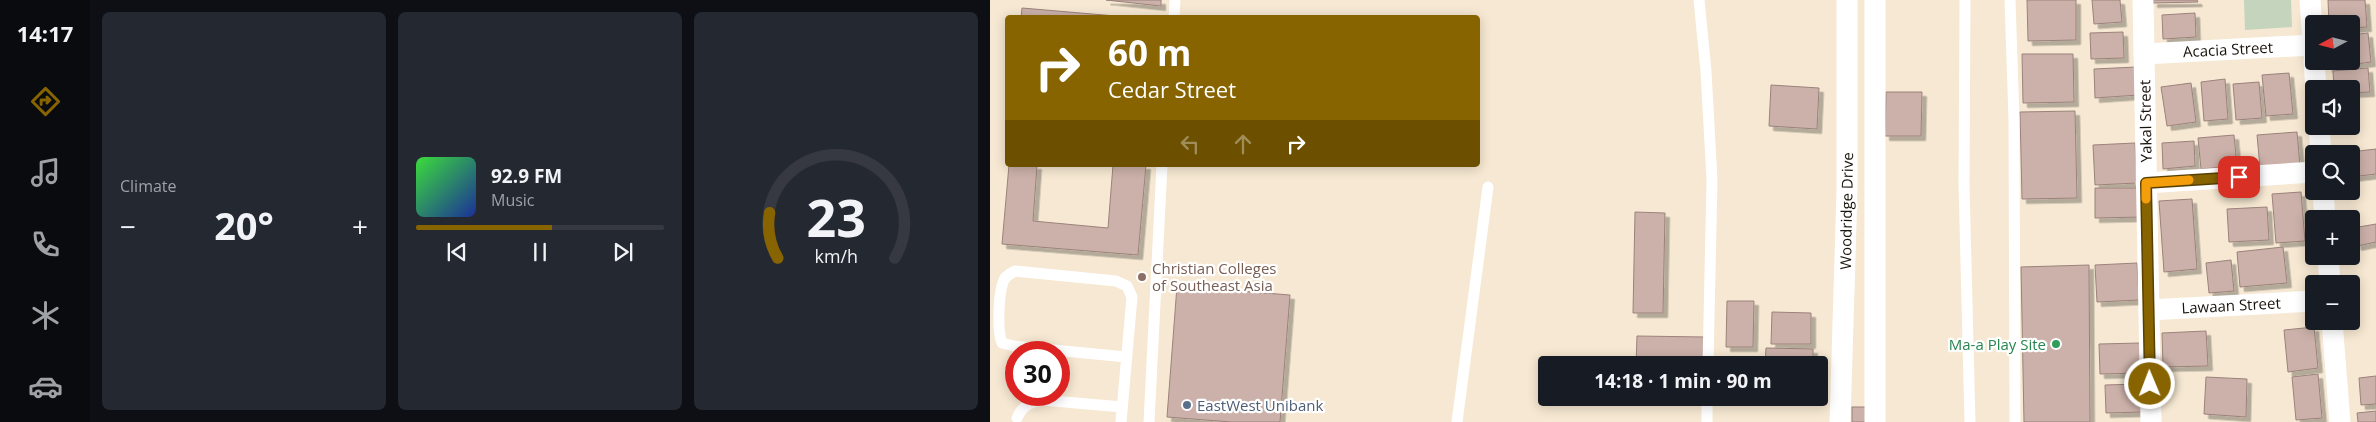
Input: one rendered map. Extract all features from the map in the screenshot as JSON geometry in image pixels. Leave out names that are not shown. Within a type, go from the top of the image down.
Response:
[{"type":"street","name":"Woodridge Drive","points":[[1840,422],[1847,192],[1847,0]]},
{"type":"street","name":"Woodridge Drive","points":[[1875,0],[1875,422]]},
{"type":"street","name":"Yakal Street","points":[[2142,0],[2151,422]]},
{"type":"street","points":[[2310,0],[2311,15]]},
{"type":"street","name":"Acacia Street","points":[[2144,54],[2305,54]]},
{"type":"street","points":[[2146,183],[2305,173]]},
{"type":"street","points":[[1847,192],[1875,192]]},
{"type":"street","name":"Lawaan Street","points":[[2149,310],[2305,301]]},
{"type":"street","points":[[2333,330],[2340,422]]},
{"type":"lane","points":[[1174,15],[1175,0]]},
{"type":"lane","points":[[1699,0],[1706,71],[1712,180],[1708,356]]},
{"type":"lane","points":[[1965,0],[1964,184],[1970,422]]},
{"type":"lane","points":[[2010,0],[2014,120],[2016,422]]},
{"type":"lane","points":[[1149,422],[1162,167]]},
{"type":"lane","points":[[1457,422],[1488,187]]},
{"type":"lane","points":[[1121,422],[1132,297],[1127,286],[1116,280],[1015,271],[1006,276],[1002,284],[998,333],[1002,343],[1014,346],[1126,357]]},
{"type":"lane","points":[[1017,418],[1020,410],[1029,403],[1042,400],[1122,407]]},
{"type":"lane","points":[[1707,422],[1708,406]]},
{"type":"green space","points":[[2244,0],[2291,0],[2292,27],[2245,30]]},
{"type":"building","points":[[1106,0],[1161,0],[1161,6]]},
{"type":"building","points":[[2027,0],[2076,0],[2076,40],[2028,41]]},
{"type":"building","points":[[2092,0],[2120,0],[2122,22],[2094,24]]},
{"type":"building","points":[[2153,0],[2197,0],[2198,2],[2153,3]]},
{"type":"building","points":[[2328,0],[2365,0],[2367,27],[2360,27],[2360,15],[2329,15]]},
{"type":"building","points":[[1022,8],[1104,15],[1021,15]]},
{"type":"building","points":[[2195,13],[2196,37],[2163,39],[2162,15]]},
{"type":"building","points":[[2123,32],[2124,58],[2091,59],[2090,33]]},
{"type":"building","points":[[2368,33],[2371,62],[2360,64],[2360,34]]},
{"type":"building","points":[[2022,54],[2073,54],[2074,102],[2023,103]]},
{"type":"building","points":[[2136,67],[2138,95],[2095,98],[2094,69]]},
{"type":"building","points":[[2368,68],[2370,92],[2360,93],[2360,80],[2334,80],[2333,71]]},
{"type":"building","points":[[2289,73],[2293,114],[2266,116],[2262,75]]},
{"type":"building","points":[[2225,79],[2228,119],[2204,121],[2201,82]]},
{"type":"building","points":[[2259,82],[2262,118],[2236,120],[2233,84]]},
{"type":"building","points":[[2191,83],[2196,122],[2167,126],[2161,87]]},
{"type":"building","points":[[1771,85],[1819,88],[1817,129],[1769,126]]},
{"type":"building","points":[[1886,92],[1922,92],[1921,136],[1885,136]]},
{"type":"building","points":[[2075,111],[2077,198],[2022,199],[2020,112]]},
{"type":"building","points":[[2297,132],[2300,165],[2260,168],[2257,135]]},
{"type":"building","points":[[2234,135],[2237,166],[2201,169],[2198,138]]},
{"type":"building","points":[[2194,141],[2195,166],[2163,169],[2162,143]]},
{"type":"building","points":[[2135,143],[2137,183],[2095,185],[2093,145]]},
{"type":"building","points":[[2376,149],[2376,174],[2360,176],[2360,151]]},
{"type":"building","points":[[1009,167],[1037,167],[1033,221],[1108,228],[1113,167],[1146,167],[1138,255],[1002,244]]},
{"type":"building","points":[[2095,188],[2144,188],[2144,217],[2095,218]]},
{"type":"building","points":[[2301,192],[2305,241],[2276,243],[2272,194]]},
{"type":"building","points":[[2192,199],[2197,269],[2164,272],[2159,201]]},
{"type":"building","points":[[2267,207],[2269,240],[2229,242],[2227,209]]},
{"type":"building","points":[[1635,212],[1665,213],[1663,313],[1633,313]]},
{"type":"building","points":[[2376,224],[2376,242],[2360,245],[2360,227]]},
{"type":"building","points":[[2283,247],[2287,283],[2240,287],[2237,252]]},
{"type":"building","points":[[2231,260],[2234,291],[2209,293],[2206,263]]},
{"type":"building","points":[[2137,263],[2139,300],[2097,302],[2095,265]]},
{"type":"building","name":"Ma-a Play Site","points":[[2089,265],[2090,422],[2024,422],[2021,267]]},
{"type":"building","points":[[1177,286],[1290,295],[1280,422],[1232,422],[1167,417]]},
{"type":"building","points":[[1727,301],[1754,301],[1753,347],[1726,347]]},
{"type":"building","points":[[1772,312],[1811,313],[1811,344],[1771,344]]},
{"type":"building","points":[[2305,328],[2305,330],[2314,330],[2318,368],[2288,372],[2284,330]]},
{"type":"building","points":[[2206,331],[2208,366],[2163,367],[2162,333]]},
{"type":"building","points":[[1637,336],[1705,337],[1705,356],[1636,356]]},
{"type":"building","points":[[2140,343],[2141,373],[2100,374],[2099,344]]},
{"type":"building","points":[[1766,348],[1813,349],[1813,356],[1766,356]]},
{"type":"building","points":[[2318,374],[2322,418],[2296,420],[2292,377]]},
{"type":"building","points":[[2376,376],[2376,404],[2361,405],[2359,378]]},
{"type":"building","points":[[2206,377],[2247,379],[2246,417],[2204,414]]},
{"type":"building","points":[[2140,384],[2141,412],[2106,413],[2105,385]]},
{"type":"building","points":[[1852,407],[1866,407],[1866,422],[1852,422]]},
{"type":"building","points":[[2376,411],[2376,422],[2358,422],[2357,413]]},
{"type":"slow traffic","points":[[2146,199],[2146,183],[2189,180]]},
{"type":"place","name":"Christian Colleges of Southeast Asia","points":[[1142,277]]},
{"type":"place","name":"Ma-a Play Site","points":[[2056,344]]},
{"type":"place","name":"EastWest Unibank","points":[[1187,405]]},
{"type":"route","points":[[2150,384],[2146,183],[2239,177]]}]
